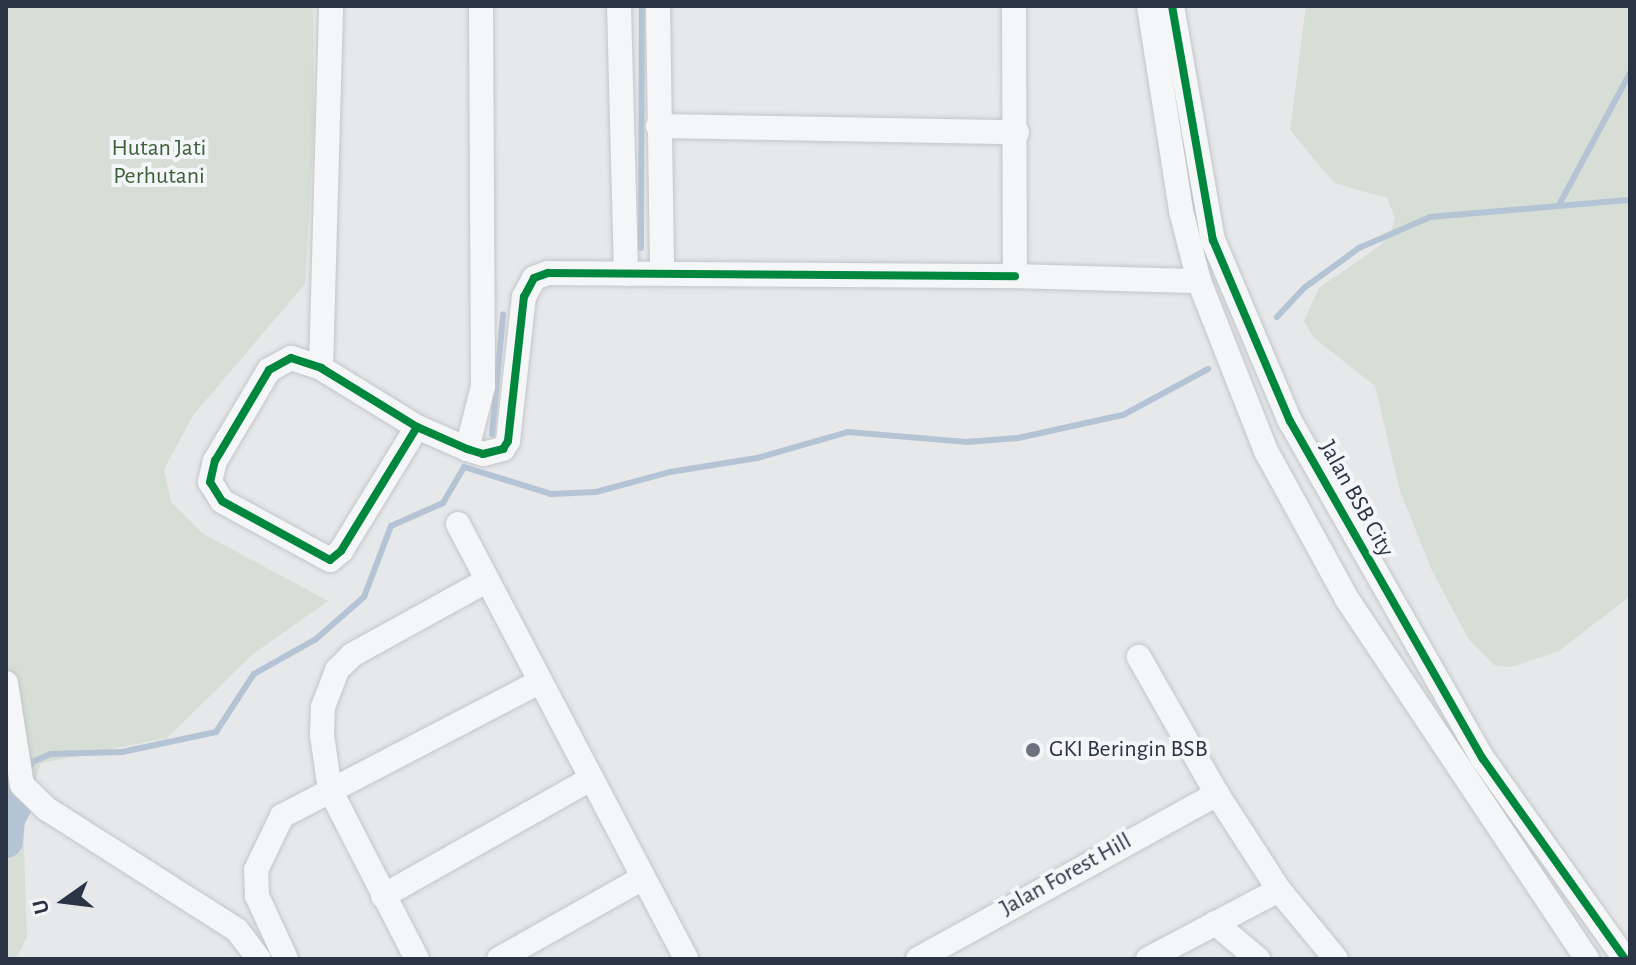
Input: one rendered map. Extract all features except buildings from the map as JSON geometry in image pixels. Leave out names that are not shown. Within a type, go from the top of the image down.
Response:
[{"type":"street","points":[[321,368],[331,6]]},
{"type":"street","points":[[467,449],[483,386],[481,6]]},
{"type":"street","points":[[619,6],[626,274]]},
{"type":"street","points":[[658,6],[662,273]]},
{"type":"street","points":[[1014,6],[1017,132],[1015,276]]},
{"type":"street","points":[[1149,6],[1181,211],[1199,281],[1266,451],[1324,560],[1476,799],[1587,959]]},
{"type":"street","name":"Jalan BSB City","points":[[1172,6],[1213,240],[1290,421],[1483,759],[1625,959]]},
{"type":"street","points":[[658,126],[1017,132]]},
{"type":"street","points":[[417,427],[341,551],[330,560],[222,501],[213,491],[210,470],[269,370],[291,358],[321,368],[417,427],[467,449],[495,454],[508,441],[524,297],[534,278],[548,273],[1015,276],[1199,281]]},
{"type":"street","points":[[458,524],[538,683],[686,959]]},
{"type":"street","points":[[417,959],[330,790],[322,721],[337,670],[364,647],[486,581]]},
{"type":"street","points":[[1139,657],[1217,794],[1279,890],[1336,959]]},
{"type":"street","points":[[6,683],[22,785],[47,809],[237,930],[259,959]]},
{"type":"street","points":[[286,959],[257,896],[256,870],[282,816],[538,683]]},
{"type":"street","points":[[383,896],[589,780]]},
{"type":"street","name":"Jalan Forest Hill","points":[[918,959],[1217,794]]},
{"type":"street","points":[[499,959],[641,879]]},
{"type":"street","points":[[1148,959],[1279,890]]},
{"type":"street","points":[[1215,923],[1258,959]]},
{"type":"green space","name":"Hutan Jati Perhutani","points":[[6,6],[313,6],[314,128],[305,284],[194,414],[164,469],[171,502],[202,533],[328,601],[253,654],[167,738],[41,763],[23,819],[27,937],[16,959],[6,959]]},
{"type":"green space","points":[[1306,6],[1630,6],[1630,596],[1559,651],[1511,667],[1494,665],[1469,640],[1432,571],[1400,491],[1375,386],[1313,337],[1304,321],[1319,288],[1378,247],[1390,235],[1395,218],[1387,198],[1334,183],[1290,130]]},
{"type":"waterway","points":[[641,248],[642,6]]},
{"type":"waterway","points":[[1560,203],[1630,73]]},
{"type":"waterway","points":[[1277,317],[1304,288],[1359,248],[1430,217],[1630,200]]},
{"type":"waterway","points":[[492,434],[503,315]]},
{"type":"waterway","points":[[29,770],[32,762],[51,754],[122,752],[216,732],[254,674],[316,639],[364,597],[391,526],[443,503],[464,467],[551,494],[596,492],[670,472],[757,458],[848,432],[966,442],[1018,438],[1123,415],[1208,369]]},
{"type":"waterway","points":[[6,841],[8,819],[20,796]]},
{"type":"cycle path","points":[[1172,6],[1213,240],[1290,421],[1483,759],[1625,959]]},
{"type":"cycle path","points":[[417,427],[341,551],[330,560],[222,501],[210,482],[215,461],[269,370],[291,358],[321,368],[417,427],[467,449],[483,454],[503,449],[508,441],[524,297],[534,278],[548,273],[1015,276]]},
{"type":"place","name":"GKI Beringin BSB","points":[[1033,750]]}]
